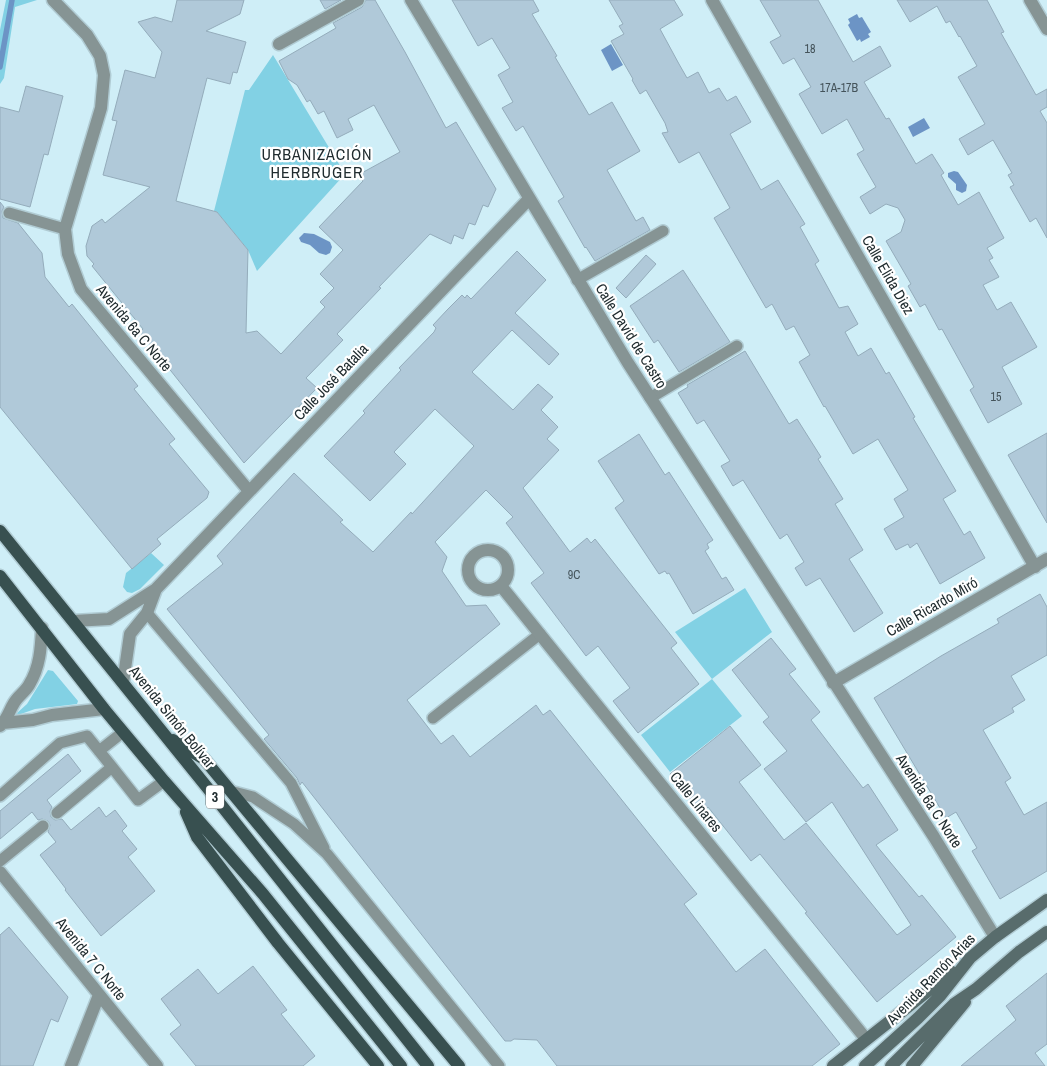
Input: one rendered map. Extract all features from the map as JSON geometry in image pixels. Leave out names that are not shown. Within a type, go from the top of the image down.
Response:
[{"type":"main road","name":"Avenida Simón Bolívar","points":[[0,531],[166,735],[428,1066]]},
{"type":"main road","name":"3","points":[[0,576],[104,709],[181,801],[263,894],[401,1066]]},
{"type":"main road","points":[[166,735],[204,759],[459,1066]]},
{"type":"main road","points":[[181,801],[197,837],[278,943],[378,1066]]},
{"type":"main road","name":"Avenida Ramón Arias","points":[[865,1066],[940,996],[970,958],[995,937],[1047,900]]},
{"type":"main road","points":[[890,1066],[954,1004],[976,989],[1019,952],[1047,932]]},
{"type":"main road","points":[[833,1066],[970,958]]},
{"type":"main road","points":[[912,1066],[976,989]]},
{"type":"street","name":"Avenida 6a C Norte","points":[[53,0],[87,35],[100,56],[104,75],[101,108],[65,229],[68,254],[81,289],[249,492]]},
{"type":"street","points":[[279,44],[358,0]]},
{"type":"street","name":"Calle David de Castro","points":[[411,0],[577,280],[650,398],[833,683]]},
{"type":"street","name":"Calle Elida Diez","points":[[712,0],[1035,567]]},
{"type":"street","points":[[1030,0],[1047,29]]},
{"type":"street","name":"Calle José Batalia","points":[[74,621],[109,619],[156,589],[529,198]]},
{"type":"street","name":"Calle Ricardo Miró","points":[[833,683],[1047,560]]},
{"type":"street","name":"Calle Linares","points":[[501,586],[866,1039]]},
{"type":"street","name":"Calle José Batalia","points":[[123,682],[130,634],[147,613],[156,589]]},
{"type":"street","points":[[2,725],[15,701],[29,686],[37,670],[41,653],[42,628]]},
{"type":"street","name":"Avenida 6a C Norte","points":[[833,683],[934,837],[995,937]]},
{"type":"street","points":[[2,725],[52,715],[104,709]]},
{"type":"street","name":"Avenida 7 C Norte","points":[[0,872],[157,1066]]},
{"type":"street","points":[[71,1066],[99,995]]},
{"type":"lane","points":[[9,213],[65,229]]},
{"type":"lane","points":[[577,280],[662,231]]},
{"type":"lane","points":[[650,398],[737,346]]},
{"type":"lane","points":[[147,613],[291,783],[327,854]]},
{"type":"lane","points":[[433,718],[540,634]]},
{"type":"lane","points":[[99,751],[123,732]]},
{"type":"lane","points":[[0,796],[60,742],[87,736],[138,800],[164,781]]},
{"type":"lane","points":[[57,813],[112,767]]},
{"type":"lane","points":[[230,791],[253,797],[294,824],[327,854],[499,1066]]},
{"type":"lane","points":[[0,861],[43,826]]},
{"type":"shaded area","points":[[6,0],[37,0],[15,7],[4,78],[0,84],[0,30]]},
{"type":"shaded area","points":[[857,14],[859,18],[862,17],[871,32],[868,34],[870,37],[861,42],[860,39],[857,41],[848,25],[850,23],[848,19]]},
{"type":"shaded area","points":[[611,44],[623,65],[612,71],[601,50]]},
{"type":"shaded area","points":[[273,55],[345,174],[257,271],[248,250],[217,212],[214,211],[245,90],[249,90]]},
{"type":"shaded area","points":[[924,118],[930,128],[913,137],[908,127]]},
{"type":"shaded area","points":[[958,172],[967,185],[966,191],[962,193],[956,190],[956,184],[948,177],[948,173]]},
{"type":"shaded area","points":[[304,233],[314,234],[330,242],[332,247],[330,253],[326,255],[319,253],[310,245],[301,242],[299,238]]},
{"type":"shaded area","points":[[151,553],[164,565],[140,589],[132,593],[127,592],[123,587],[126,573]]},
{"type":"shaded area","points":[[745,588],[772,632],[712,679],[675,632]]},
{"type":"shaded area","points":[[48,670],[53,671],[78,701],[77,704],[35,709],[18,715],[17,713],[27,704]]},
{"type":"shaded area","points":[[712,679],[742,716],[670,772],[641,735]]},
{"type":"building","points":[[177,0],[244,0],[240,14],[206,31],[246,42],[237,73],[233,72],[230,84],[207,78],[176,201],[217,212],[248,250],[246,333],[257,331],[281,354],[325,307],[320,302],[334,288],[320,274],[343,250],[319,227],[363,181],[358,175],[400,152],[374,105],[348,119],[353,130],[337,138],[324,111],[318,114],[310,100],[307,102],[297,85],[288,79],[279,61],[336,28],[333,23],[362,7],[366,0],[375,0],[446,128],[456,122],[496,189],[488,207],[483,205],[475,225],[469,223],[463,239],[454,235],[451,244],[430,234],[379,287],[381,288],[337,334],[343,340],[306,378],[317,388],[244,463],[140,332],[143,329],[92,266],[94,264],[87,256],[86,246],[92,226],[102,219],[105,223],[150,187],[103,175],[117,121],[112,120],[125,70],[155,78],[162,52],[138,22],[155,17],[172,22]]},
{"type":"building","points":[[320,0],[341,0],[325,9]]},
{"type":"building","points":[[452,0],[533,0],[539,11],[532,14],[589,115],[612,102],[640,151],[607,170],[636,221],[643,217],[650,230],[595,261],[585,248],[558,201],[564,197],[523,126],[516,131],[502,108],[513,102],[498,75],[510,68],[492,38],[478,46]]},
{"type":"building","points":[[609,0],[674,0],[683,15],[660,29],[679,64],[687,78],[698,72],[709,93],[719,88],[727,101],[736,96],[751,122],[730,134],[761,190],[778,180],[805,224],[800,227],[819,261],[815,264],[839,308],[848,306],[858,324],[845,332],[858,356],[871,348],[886,374],[889,372],[915,417],[913,418],[956,491],[943,499],[964,535],[970,531],[985,558],[940,584],[917,543],[910,548],[908,544],[896,550],[884,529],[904,517],[894,499],[908,490],[878,439],[853,454],[824,407],[799,362],[810,355],[794,326],[786,330],[772,304],[766,308],[714,218],[730,208],[699,152],[679,163],[662,133],[668,132],[665,123],[646,90],[640,94],[611,41],[624,34],[619,26],[623,24]]},
{"type":"building","points":[[760,0],[818,0],[853,62],[880,46],[891,66],[864,82],[886,119],[889,118],[916,164],[932,154],[944,173],[941,175],[958,205],[979,192],[1004,238],[987,248],[993,258],[989,260],[999,277],[983,285],[997,310],[1011,302],[1037,347],[1002,367],[1022,404],[988,423],[970,390],[974,387],[942,329],[939,330],[925,304],[920,307],[908,286],[911,284],[886,241],[901,232],[905,220],[898,208],[886,204],[870,214],[860,197],[876,187],[857,154],[864,150],[847,119],[822,134],[799,94],[811,87],[794,58],[783,64],[770,42],[781,36]]},
{"type":"building","points":[[897,0],[987,0],[1004,32],[1001,33],[1036,95],[1047,89],[1047,107],[1040,111],[1047,123],[1047,238],[1036,218],[1030,222],[1010,187],[1014,185],[1008,175],[1012,173],[993,140],[968,155],[959,139],[985,124],[958,77],[977,66],[960,36],[950,21],[946,23],[937,6],[910,22]]},
{"type":"building","points":[[26,86],[63,96],[48,155],[44,154],[30,207],[0,199],[0,107],[19,112]]},
{"type":"building","points":[[0,202],[4,207],[2,211],[3,218],[18,223],[42,253],[45,277],[69,307],[72,304],[138,386],[134,389],[175,439],[169,444],[209,492],[207,498],[157,539],[161,544],[132,569],[0,407]]},
{"type":"building","points":[[517,251],[546,280],[515,313],[559,354],[549,365],[512,330],[472,372],[513,410],[538,384],[553,397],[541,410],[558,427],[547,439],[559,450],[523,488],[570,552],[587,538],[591,543],[595,539],[677,643],[671,648],[699,684],[638,733],[613,701],[630,688],[598,646],[586,656],[531,583],[544,573],[506,523],[513,517],[486,490],[435,542],[447,557],[442,571],[466,606],[486,605],[500,624],[407,700],[441,744],[453,735],[470,757],[536,705],[543,715],[550,710],[697,894],[684,904],[736,972],[765,949],[840,1044],[812,1066],[557,1066],[537,1040],[514,1039],[505,1041],[302,782],[300,785],[297,778],[264,739],[269,735],[167,609],[223,564],[217,556],[294,473],[343,520],[340,522],[373,552],[411,512],[412,514],[474,446],[435,409],[394,452],[406,464],[370,501],[324,456],[365,413],[363,411],[401,370],[399,368],[434,332],[436,328],[433,325],[448,309],[462,295],[465,298],[467,295],[471,299]]},
{"type":"building","points":[[646,255],[656,264],[626,298],[616,288]]},
{"type":"building","points":[[683,270],[730,342],[679,372],[658,340],[654,343],[630,306]]},
{"type":"building","points":[[745,351],[789,424],[797,419],[821,457],[818,459],[843,499],[835,504],[863,550],[849,559],[883,613],[854,632],[820,578],[806,586],[795,568],[804,562],[787,534],[780,539],[743,480],[733,486],[721,466],[730,461],[704,420],[697,424],[678,393],[688,387],[687,385]]},
{"type":"building","points":[[1047,433],[1047,523],[1008,455]]},
{"type":"building","points":[[639,434],[665,475],[669,472],[713,540],[707,544],[709,548],[705,551],[722,579],[726,577],[734,590],[693,614],[669,573],[667,574],[665,571],[659,574],[615,508],[624,501],[598,461]]},
{"type":"building","points":[[1040,594],[1047,607],[1047,655],[1011,676],[1025,700],[1012,708],[1014,712],[983,730],[1011,778],[1005,782],[1024,815],[1047,802],[1047,871],[1000,899],[972,851],[977,848],[956,812],[946,818],[874,698],[941,656],[999,623],[997,619]]},
{"type":"building","points":[[771,638],[796,669],[789,674],[820,712],[811,720],[863,788],[868,784],[898,830],[876,845],[919,897],[922,895],[956,937],[877,1002],[760,854],[751,861],[708,807],[701,813],[670,774],[730,726],[761,765],[739,782],[784,840],[806,823],[897,935],[911,925],[832,802],[806,822],[764,769],[787,751],[763,722],[769,717],[732,670]]},
{"type":"building","points":[[68,754],[81,771],[47,800],[52,807],[50,811],[51,817],[55,820],[62,819],[71,830],[99,807],[106,817],[115,810],[127,826],[122,831],[137,849],[128,857],[155,891],[101,936],[40,855],[56,842],[48,832],[50,825],[48,821],[38,820],[32,812],[0,839],[0,811]]},
{"type":"building","points":[[9,927],[68,997],[58,1022],[51,1019],[33,1066],[0,1066],[0,935]]},
{"type":"building","points":[[253,966],[287,1010],[281,1014],[315,1056],[303,1066],[196,1066],[170,1034],[181,1025],[161,999],[198,969],[218,994]]},
{"type":"building","points":[[1047,973],[1047,1044],[1035,1053],[1045,1066],[961,1066],[1016,1020],[1006,1006]]},
{"type":"waterway","points":[[0,67],[12,0]]},
{"type":"district","name":"URBANIZACIÓN HERBRUGER","points":[[317,163]]}]
